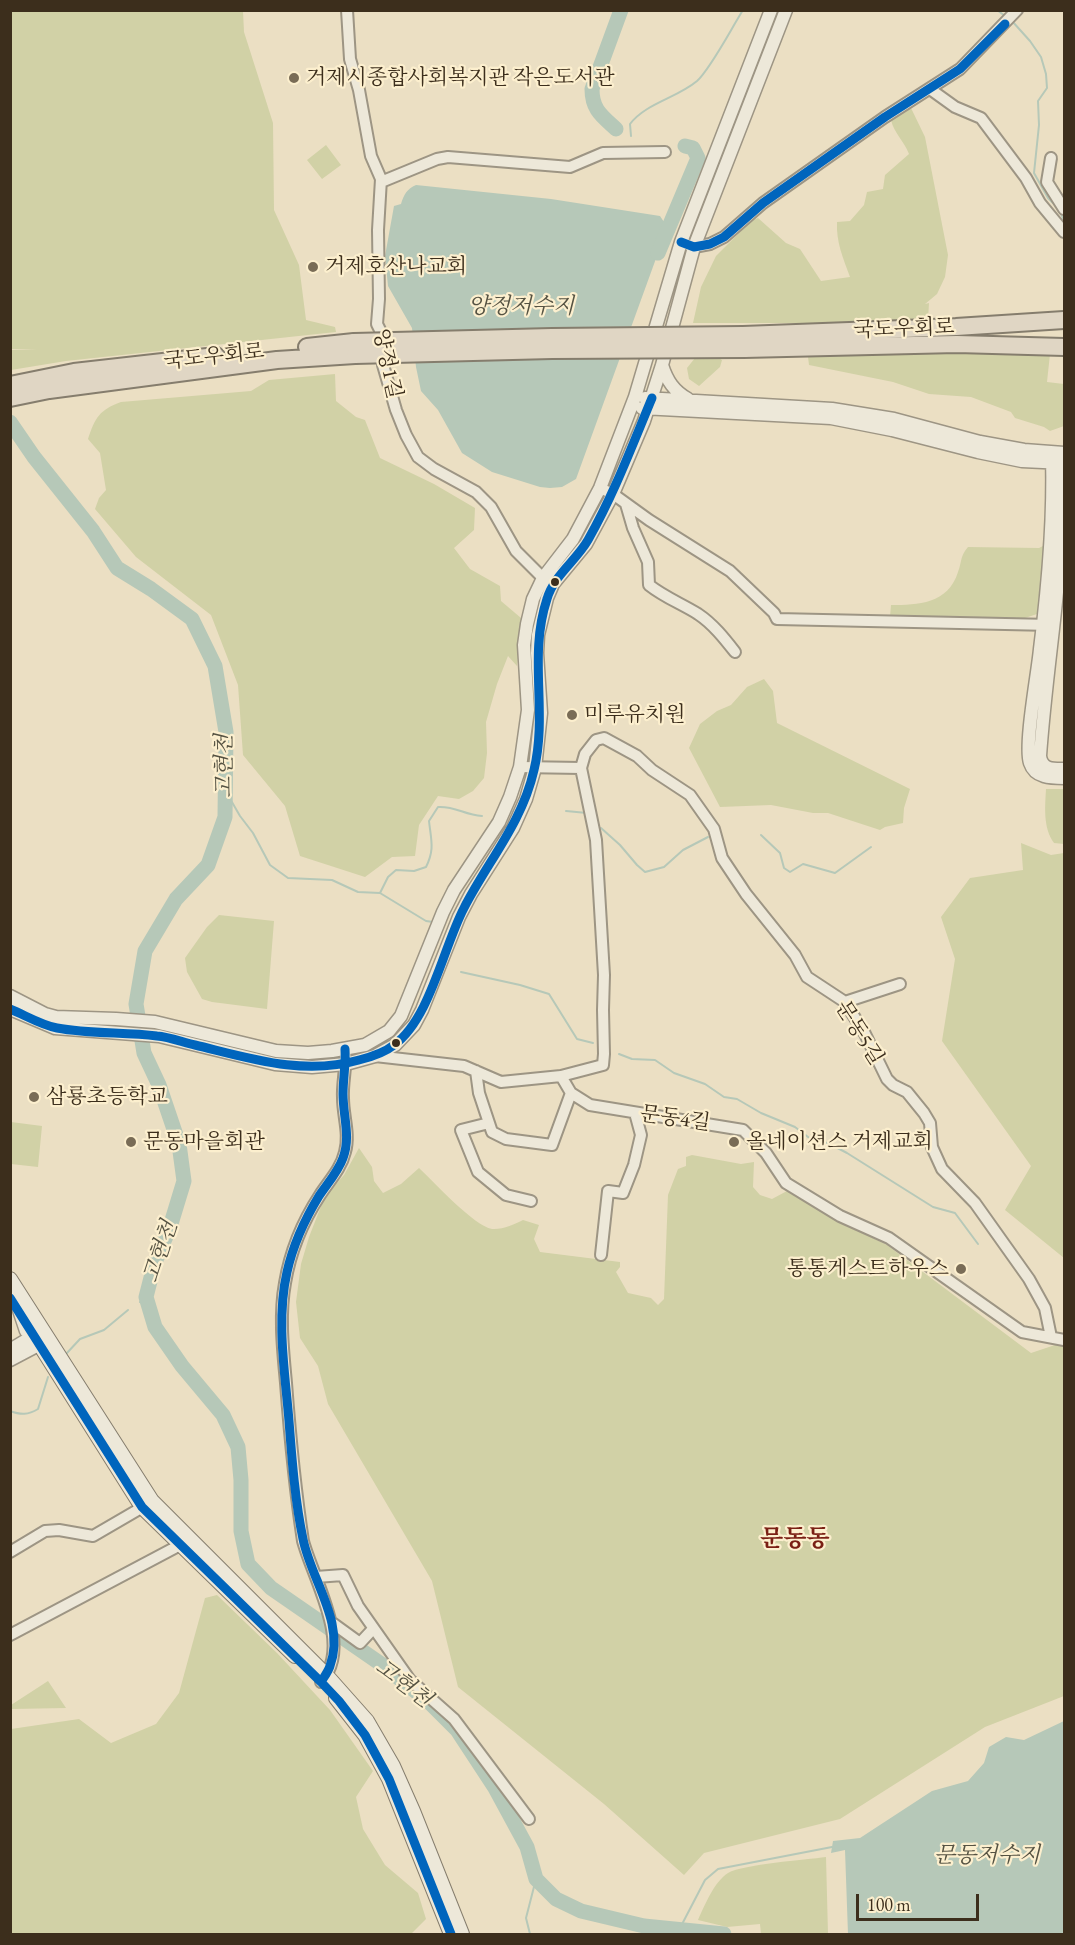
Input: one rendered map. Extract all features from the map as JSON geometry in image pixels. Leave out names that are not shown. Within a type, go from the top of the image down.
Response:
[{"type":"highway","name":"국도우회로","points":[[744,342],[1065,320]]},
{"type":"highway","name":"국도우회로","points":[[78,379],[355,349],[552,337],[1065,346]]},
{"type":"highway","points":[[10,375],[34,371],[78,379]]},
{"type":"highway","points":[[10,385],[78,379]]},
{"type":"highway","points":[[10,398],[49,390],[78,379]]},
{"type":"highway","points":[[10,409],[78,379]]},
{"type":"main road","points":[[10,1280],[35,1341],[147,1504]]},
{"type":"main road","points":[[10,1297],[35,1341],[147,1504],[367,1721],[393,1766],[413,1811],[462,1935]]},
{"type":"main road","points":[[324,1679],[365,1735],[389,1779],[451,1935]]},
{"type":"street","name":"양정1길","points":[[347,10],[350,58],[359,90],[370,156],[381,182],[377,324],[380,330],[383,364],[406,435],[418,457],[434,469],[476,492],[490,507],[516,551],[548,581]]},
{"type":"street","points":[[10,1009],[55,1028],[159,1036],[275,1064],[312,1067],[346,1064],[375,1056],[395,1046],[418,1017],[463,909],[513,828],[526,799],[535,768],[541,713],[537,652],[548,581],[600,488],[633,402],[681,242],[771,10]]},
{"type":"street","points":[[10,996],[34,1009],[56,1017],[155,1022],[276,1051],[308,1053],[345,1049],[365,1045],[389,1031],[400,1016],[454,890],[499,822],[510,797],[520,767],[528,710],[524,645],[533,599],[586,544],[613,494],[650,403],[694,247],[786,10]]},
{"type":"street","points":[[681,242],[694,247],[710,244],[724,237],[764,203],[885,117],[960,69],[1017,10]]},
{"type":"street","points":[[930,89],[955,107],[981,118],[1026,178],[1040,203],[1065,232]]},
{"type":"street","points":[[381,182],[437,159],[448,157],[570,167],[603,153],[665,152]]},
{"type":"street","points":[[1051,158],[1047,182],[1065,209]]},
{"type":"street","points":[[662,365],[670,384],[681,395],[689,399]]},
{"type":"street","points":[[633,402],[650,403],[689,399],[832,409],[894,419],[980,442],[1060,458]]},
{"type":"street","points":[[650,403],[662,409],[831,418],[892,429],[978,452],[1030,462],[1043,468],[1053,484]]},
{"type":"street","points":[[644,421],[652,413],[662,409]]},
{"type":"street","points":[[1030,462],[1060,458]]},
{"type":"street","points":[[1048,625],[1053,484],[1060,458]]},
{"type":"street","points":[[1060,458],[1061,541],[1048,625],[1040,650],[1030,731],[1029,761],[1039,775],[1049,778],[1065,778]]},
{"type":"street","points":[[600,488],[613,494],[730,571],[768,607],[777,619],[1048,625]]},
{"type":"street","points":[[626,504],[633,528],[648,562],[649,585],[661,595],[709,622],[735,652]]},
{"type":"street","points":[[1040,650],[1041,760],[1042,764],[1050,769],[1065,769]]},
{"type":"street","name":"문동5길","points":[[581,768],[585,754],[596,740],[604,738],[637,756],[652,770],[690,795],[714,829],[722,858],[746,894],[795,955],[807,977],[845,1002],[865,1034],[887,1079],[893,1085],[908,1092],[924,1113],[930,1123],[932,1147],[942,1169],[975,1203],[1029,1280],[1045,1308],[1051,1337]]},
{"type":"street","points":[[375,1056],[464,1066],[501,1082],[561,1076],[603,1065],[604,975],[597,840],[581,768],[520,767]]},
{"type":"street","points":[[845,1002],[900,984]]},
{"type":"street","points":[[324,1679],[331,1665],[331,1622],[305,1550],[300,1521],[288,1416],[282,1304],[285,1282],[300,1234],[345,1152],[347,1133],[342,1096],[346,1064],[345,1049]]},
{"type":"street","points":[[476,1071],[479,1093],[492,1132],[506,1138],[552,1144],[571,1093],[561,1076]]},
{"type":"street","name":"문동4길","points":[[571,1093],[590,1105],[743,1130],[766,1153],[786,1183],[840,1216],[889,1238],[1022,1332],[1065,1340]]},
{"type":"street","points":[[601,1255],[608,1191],[623,1193],[634,1165],[641,1135],[635,1113]]},
{"type":"street","points":[[489,1123],[461,1130],[478,1172],[506,1195],[531,1201]]},
{"type":"street","points":[[10,1350],[35,1341]]},
{"type":"street","points":[[10,1360],[35,1341]]},
{"type":"street","points":[[10,1552],[45,1531],[59,1530],[93,1536],[147,1504]]},
{"type":"street","points":[[10,1635],[184,1541]]},
{"type":"street","points":[[316,1577],[343,1575],[358,1606],[410,1680],[454,1719],[529,1819]]},
{"type":"street","points":[[331,1622],[360,1643],[373,1629]]},
{"type":"green space","points":[[11,10],[243,11],[244,32],[273,123],[274,210],[299,265],[306,320],[335,327],[336,332],[66,361],[11,370],[11,350],[37,350],[11,349]]},
{"type":"green space","points":[[911,108],[925,137],[948,255],[945,277],[937,294],[925,304],[929,303],[928,319],[832,323],[693,323],[701,287],[716,256],[751,221],[758,218],[786,243],[800,249],[821,281],[850,277],[839,243],[837,222],[850,221],[864,205],[867,192],[883,189],[885,175],[909,154],[891,120]]},
{"type":"green space","points":[[326,145],[341,165],[322,179],[307,160]]},
{"type":"green space","points":[[1020,351],[1050,354],[1047,382],[1064,384],[1064,426],[1050,431],[1015,418],[1011,412],[971,397],[929,394],[893,382],[809,365],[808,357],[815,352]]},
{"type":"green space","points":[[694,354],[717,357],[722,360],[720,367],[699,386],[689,379],[687,368],[695,358]]},
{"type":"green space","points":[[335,374],[336,401],[356,417],[365,420],[380,458],[434,484],[475,508],[474,530],[454,548],[470,569],[500,586],[501,601],[521,618],[517,666],[508,656],[486,722],[487,753],[484,778],[473,791],[459,799],[438,796],[419,825],[415,856],[392,857],[365,877],[300,856],[285,806],[243,755],[238,685],[211,615],[136,557],[95,509],[99,498],[106,490],[100,453],[88,439],[99,416],[108,408],[121,402],[251,391],[269,380]]},
{"type":"green space","points":[[1045,545],[1041,609],[1037,614],[1022,619],[890,617],[891,605],[921,603],[940,597],[947,591],[953,583],[962,556],[968,547],[1039,548]]},
{"type":"green space","points":[[764,679],[773,691],[777,723],[910,789],[904,808],[903,823],[880,830],[828,813],[813,813],[771,805],[720,807],[689,748],[700,724],[717,711],[731,705],[747,687]]},
{"type":"green space","points":[[1046,789],[1064,789],[1064,844],[1054,843],[1048,831],[1045,817]]},
{"type":"green space","points":[[1021,843],[1051,855],[1064,853],[1064,1258],[1005,1210],[1031,1166],[942,1041],[955,959],[941,917],[970,878],[1023,870]]},
{"type":"green space","points":[[219,915],[274,921],[267,1009],[202,999],[187,972],[185,958],[207,927]]},
{"type":"green space","points":[[11,1122],[42,1126],[38,1167],[11,1164]]},
{"type":"green space","points":[[359,1148],[372,1167],[374,1181],[383,1193],[401,1184],[419,1168],[465,1212],[484,1226],[500,1229],[523,1220],[539,1225],[534,1239],[540,1252],[620,1262],[620,1267],[616,1272],[628,1293],[651,1298],[658,1305],[664,1299],[668,1195],[678,1169],[686,1166],[686,1157],[692,1155],[741,1164],[754,1162],[753,1187],[760,1195],[772,1199],[787,1191],[838,1221],[887,1245],[1031,1353],[1064,1342],[1064,1696],[985,1727],[840,1819],[704,1853],[684,1875],[604,1804],[458,1687],[432,1581],[328,1404],[318,1366],[300,1338],[296,1302],[301,1264],[325,1196],[344,1175]]},
{"type":"green space","points":[[217,1595],[277,1653],[330,1710],[373,1771],[356,1797],[363,1829],[385,1865],[418,1893],[426,1919],[411,1934],[11,1934],[11,1729],[79,1719],[111,1743],[156,1724],[179,1693],[205,1598]]},
{"type":"green space","points":[[48,1681],[66,1708],[12,1709],[11,1705]]},
{"type":"green space","points":[[826,1857],[828,1934],[761,1934],[760,1924],[727,1927],[698,1920],[714,1888],[728,1873],[761,1865]]},
{"type":"water","name":"양정저수지","points":[[416,185],[551,199],[660,216],[664,222],[658,253],[576,479],[562,487],[540,487],[492,472],[462,453],[438,410],[421,391],[412,328],[388,286],[385,256],[394,206],[401,204],[406,192]]},
{"type":"water","name":"문동저수지","points":[[1064,1721],[1064,1934],[848,1934],[845,1850],[831,1853],[833,1841],[860,1838],[932,1791],[968,1781],[984,1763],[989,1747],[1006,1737],[1024,1740]]},
{"type":"waterway","points":[[616,129],[596,107],[592,89],[621,10]]},
{"type":"waterway","points":[[631,136],[630,124],[644,111],[689,87],[703,75],[743,10]]},
{"type":"waterway","points":[[997,10],[1005,16]]},
{"type":"waterway","points":[[1012,21],[1041,57],[1046,74],[1047,88],[1038,101],[1039,125],[1034,173],[1048,198],[1057,207]]},
{"type":"waterway","points":[[658,253],[698,158],[693,148],[685,146]]},
{"type":"waterway","points":[[1060,212],[1064,220]]},
{"type":"waterway","name":"고현천","points":[[10,422],[34,457],[93,531],[117,568],[192,619],[215,666],[226,732],[225,817],[208,865],[176,899],[145,951],[136,1004],[144,1053],[159,1085],[179,1144],[184,1181],[170,1227],[155,1262],[146,1297],[155,1327],[182,1366],[223,1415],[238,1447],[241,1480],[241,1531],[248,1564],[271,1588],[381,1664],[428,1701],[457,1730],[495,1788],[527,1847],[536,1879],[556,1899],[581,1911],[644,1926],[724,1934]]},
{"type":"waterway","points":[[225,790],[253,833],[270,865],[288,878],[332,880],[358,892],[380,893],[426,921],[433,922]]},
{"type":"waterway","points":[[380,893],[388,877],[396,870],[414,871],[426,867],[431,850],[429,821],[438,807],[482,816]]},
{"type":"waterway","points":[[566,811],[587,813]]},
{"type":"waterway","points":[[601,828],[645,872],[664,867],[683,850],[708,837]]},
{"type":"waterway","points":[[761,835],[780,853],[784,868],[790,872],[803,864],[835,873],[871,847]]},
{"type":"waterway","points":[[461,972],[549,994],[577,1039],[593,1043]]},
{"type":"waterway","points":[[619,1054],[632,1059],[655,1060],[674,1073],[705,1084],[724,1097],[737,1099],[761,1113],[795,1127],[812,1140],[828,1143],[847,1153],[933,1207],[955,1213],[978,1244]]},
{"type":"waterway","name":"고현천","points":[[140,1302],[146,1297]]},
{"type":"waterway","points":[[66,1354],[80,1339],[104,1330],[128,1310]]},
{"type":"waterway","points":[[10,1411],[24,1414],[38,1409],[48,1377]]},
{"type":"waterway","points":[[679,1930],[705,1880],[718,1869],[832,1847]]},
{"type":"waterway","points":[[530,1934],[526,1918],[536,1879]]},
{"type":"transit line","points":[[681,242],[694,247],[710,244],[724,237],[763,203],[885,117],[960,69],[1005,24]]},
{"type":"transit line","points":[[10,1009],[51,1027],[162,1037],[256,1060],[297,1066],[338,1064],[368,1058],[394,1045],[417,1018],[426,1001],[456,924],[513,825],[529,789],[538,748],[539,642],[547,599],[550,590],[583,548],[597,523],[652,398]]},
{"type":"transit line","points":[[321,1682],[330,1666],[334,1650],[334,1634],[326,1602],[307,1554],[298,1510],[284,1365],[282,1309],[287,1272],[296,1242],[319,1196],[338,1168],[345,1150],[347,1134],[343,1094],[345,1049]]},
{"type":"transit line","points":[[10,1298],[142,1507],[321,1682],[365,1735],[389,1779],[451,1934]]},
{"type":"place","name":"거제시종합사회복지관 작은도서관","points":[[294,78]]},
{"type":"place","name":"거제호산나교회","points":[[313,267]]},
{"type":"place","name":"미루유치원","points":[[572,715]]},
{"type":"place","name":"삼룡초등학교","points":[[34,1097]]},
{"type":"place","name":"문동마을회관","points":[[131,1142]]},
{"type":"place","name":"올네이션스 거제교회","points":[[734,1142]]},
{"type":"place","name":"통통게스트하우스","points":[[961,1269]]},
{"type":"district","name":"문동동","points":[[795,1539]]}]
